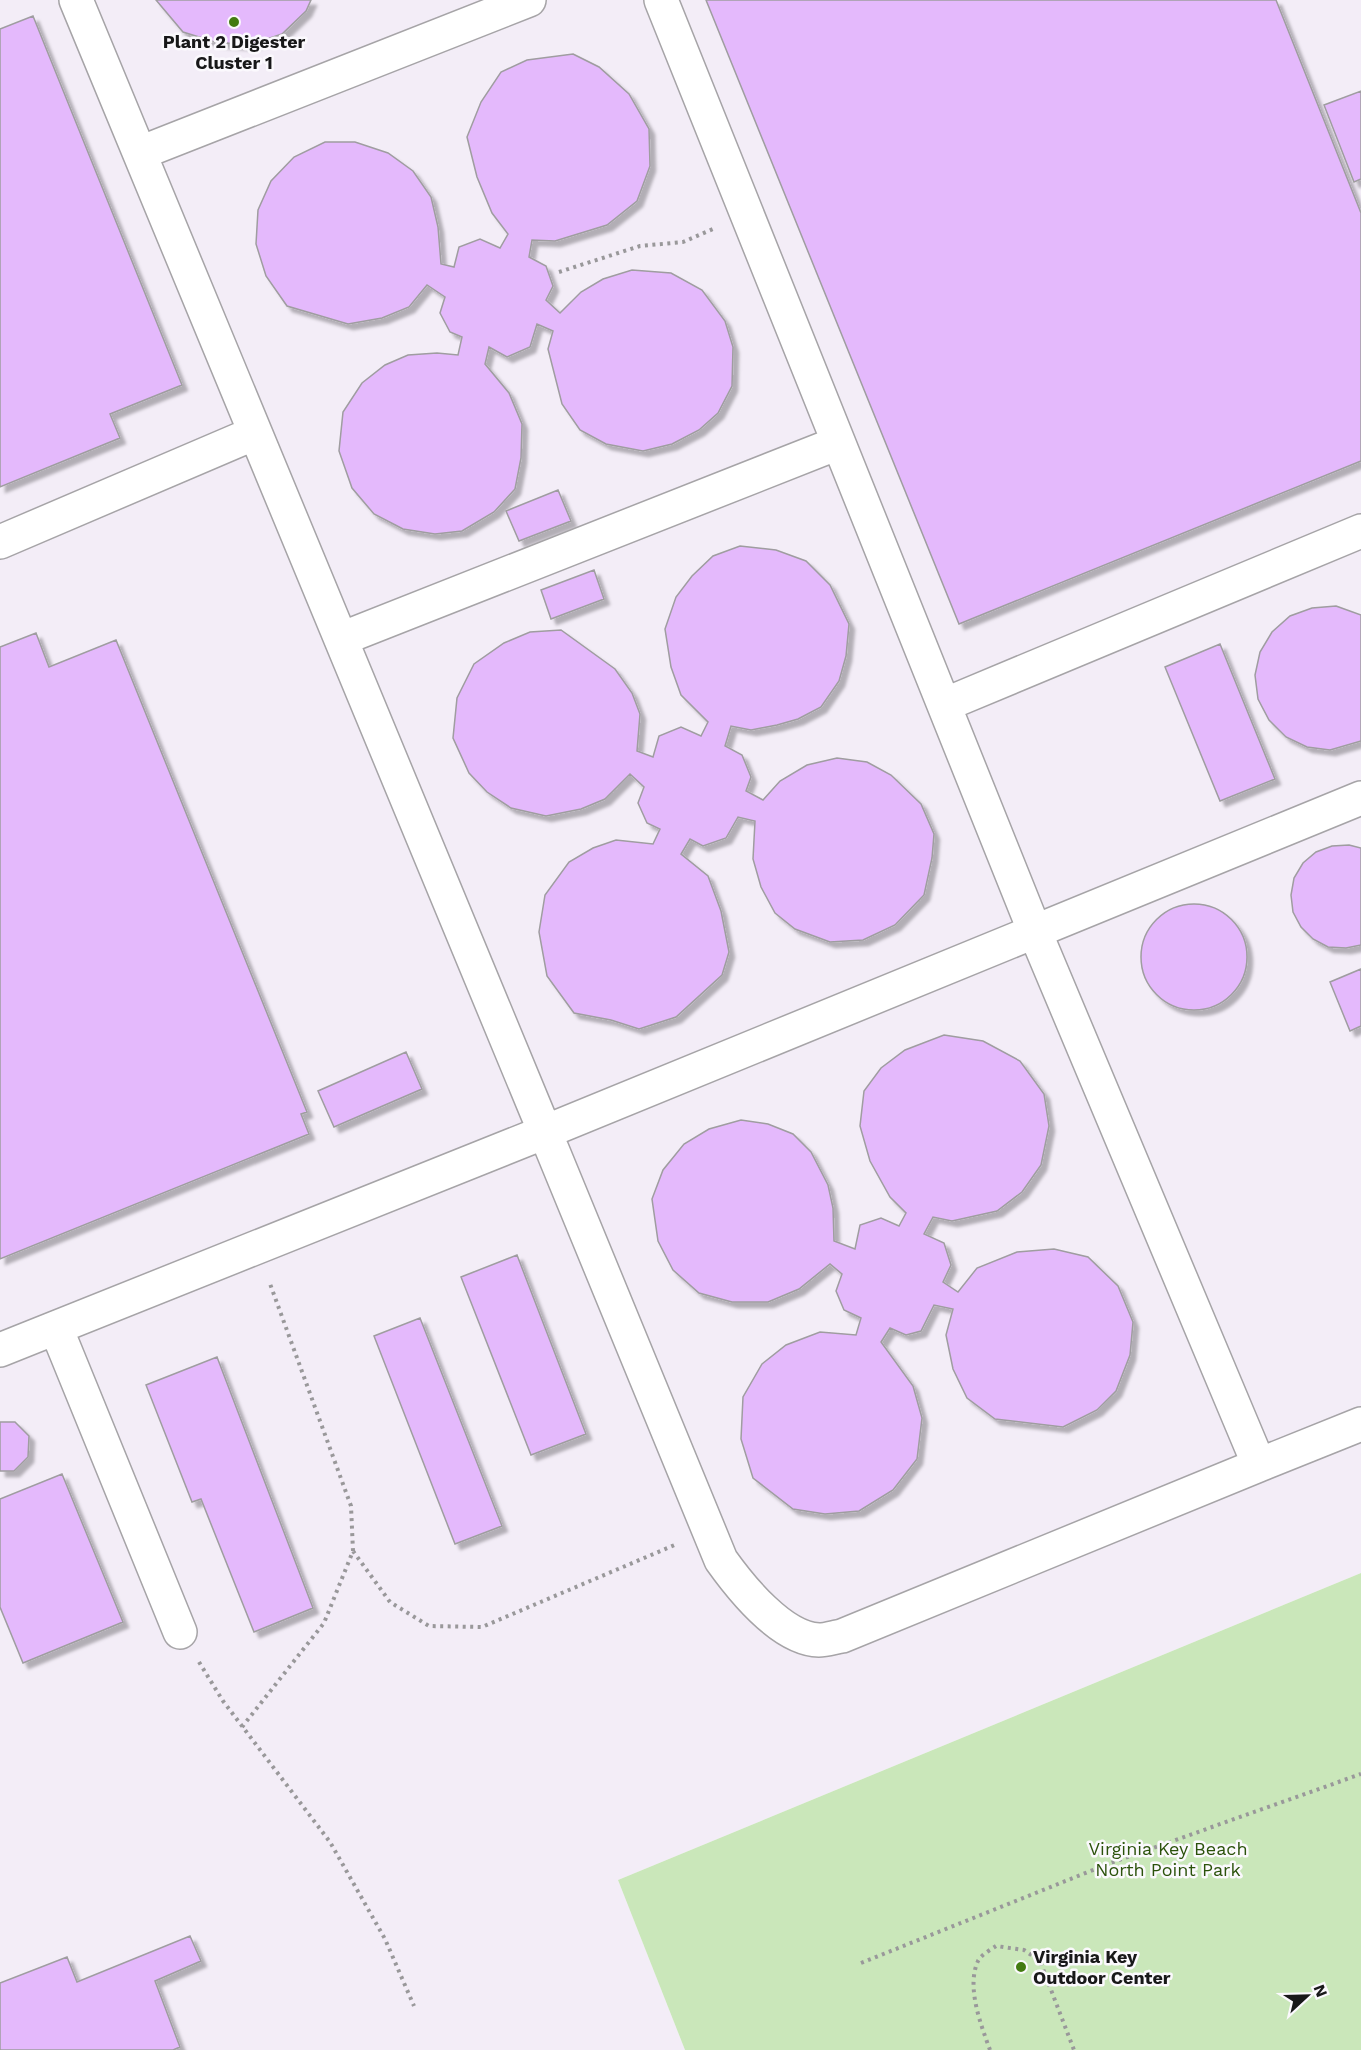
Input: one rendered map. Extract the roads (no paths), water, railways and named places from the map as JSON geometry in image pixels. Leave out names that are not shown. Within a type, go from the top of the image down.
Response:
[{"type":"lane","points":[[76,0],[708,1530],[721,1560],[757,1604],[788,1629],[818,1640],[842,1636],[1361,1424]]},
{"type":"lane","points":[[140,153],[530,0]]},
{"type":"lane","points":[[661,0],[1035,932],[1258,1465]]},
{"type":"lane","points":[[0,542],[255,433]]},
{"type":"lane","points":[[340,639],[838,443]]},
{"type":"lane","points":[[944,705],[1361,531]]},
{"type":"lane","points":[[0,1350],[545,1132],[1361,798]]},
{"type":"lane","points":[[56,1328],[180,1632]]},
{"type":"place","name":"Plant 2 Digester Cluster 1","points":[[234,22]]},
{"type":"place","name":"Virginia Key Outdoor Center","points":[[1021,1967]]},
{"type":"park label","name":"Virginia Key Beach North Point Park","points":[[1168,1859]]}]
